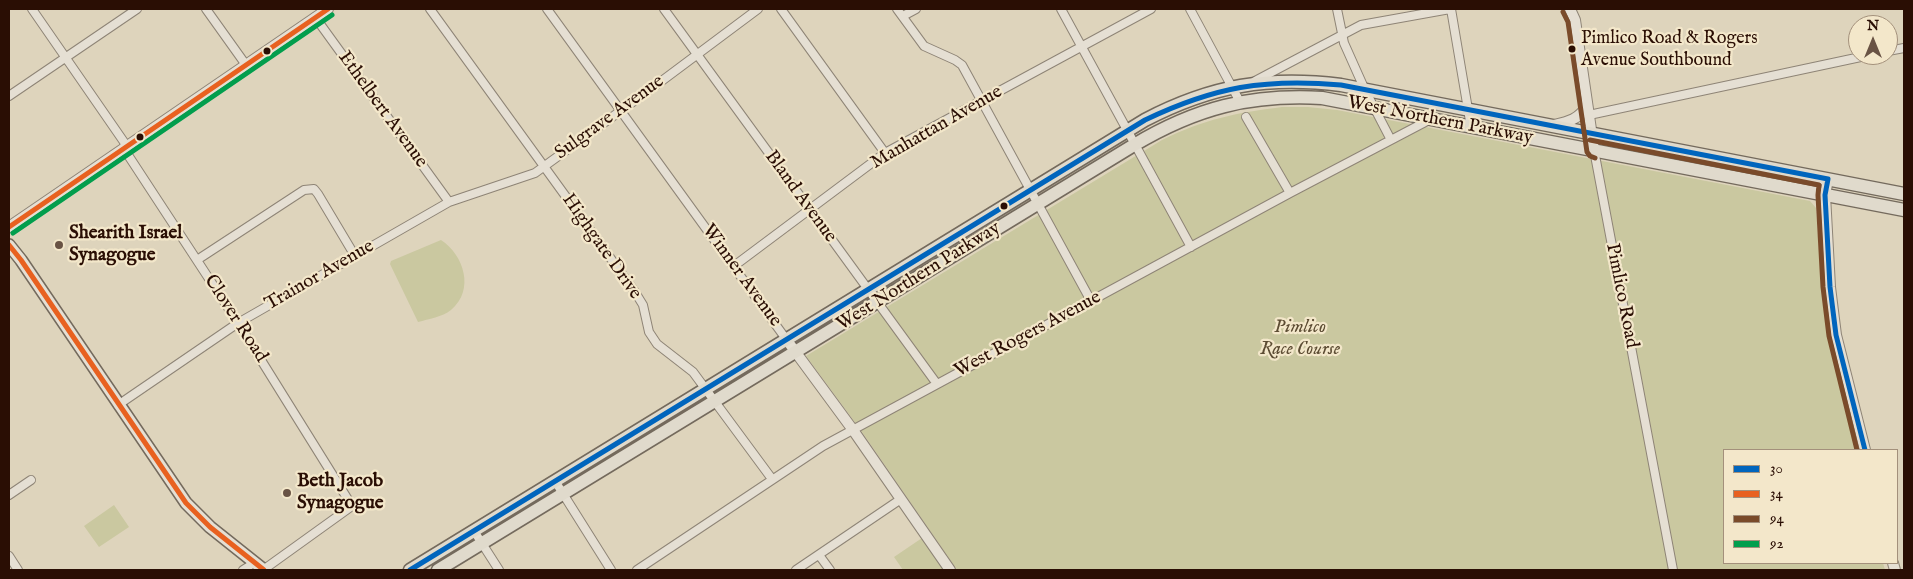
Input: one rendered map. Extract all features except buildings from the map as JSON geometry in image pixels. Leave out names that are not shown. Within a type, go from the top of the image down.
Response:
[{"type":"main road","name":"West Northern Parkway","points":[[410,570],[1126,131],[1164,110],[1194,97],[1232,87],[1303,81],[1341,85],[1904,194]]},
{"type":"main road","name":"West Northern Parkway","points":[[438,570],[1134,145],[1183,119],[1240,102],[1278,98],[1322,98],[1904,210]]},
{"type":"main road","points":[[9,245],[189,507],[210,527],[261,568]]},
{"type":"street","name":"Clover Road","points":[[32,9],[124,142],[128,155],[238,323],[352,506],[261,568]]},
{"type":"street","points":[[9,96],[137,9]]},
{"type":"street","points":[[206,9],[246,65]]},
{"type":"street","points":[[9,227],[328,9]]},
{"type":"street","name":"Highgate Drive","points":[[430,9],[635,292],[643,305],[649,332],[657,344],[686,366],[706,388],[772,479]]},
{"type":"street","name":"Winner Avenue","points":[[547,9],[853,430],[950,570]]},
{"type":"street","name":"Bland Avenue","points":[[664,9],[936,384]]},
{"type":"street","name":"Sulgrave Avenue","points":[[449,202],[525,178],[535,173],[698,55],[758,9]]},
{"type":"street","points":[[781,9],[885,153]]},
{"type":"street","points":[[897,9],[924,46],[959,62],[1091,301]]},
{"type":"street","points":[[902,16],[916,9]]},
{"type":"street","points":[[1061,9],[1191,247]]},
{"type":"street","name":"Manhattan Avenue","points":[[734,266],[885,153],[1151,9]]},
{"type":"street","points":[[1190,9],[1240,102]]},
{"type":"street","points":[[1337,9],[1341,35],[1365,90],[1391,140]]},
{"type":"street","points":[[1251,84],[1341,35],[1366,24],[1451,9],[1471,127]]},
{"type":"street","name":"Pimlico Road","points":[[1570,9],[1575,20],[1591,134],[1673,570]]},
{"type":"street","name":"Pimlico Road","points":[[1575,20],[1577,9]]},
{"type":"street","name":"Ethelbert Avenue","points":[[315,17],[449,202]]},
{"type":"street","points":[[1589,116],[1848,60]]},
{"type":"street","points":[[1548,125],[1575,119],[1587,105]]},
{"type":"street","points":[[1246,116],[1290,193]]},
{"type":"street","name":"West Rogers Avenue","points":[[636,570],[806,457],[853,430],[1290,193],[1431,119]]},
{"type":"street","points":[[1828,179],[1825,196],[1830,287],[1836,335],[1865,449]]},
{"type":"street","points":[[197,260],[304,190],[314,189],[355,256]]},
{"type":"street","name":"Trainor Avenue","points":[[118,405],[238,323],[449,202]]},
{"type":"street","points":[[9,495],[31,480]]},
{"type":"street","points":[[555,481],[610,570]]},
{"type":"street","points":[[796,570],[901,499]]},
{"type":"street","points":[[474,531],[498,570]]},
{"type":"street","points":[[819,555],[830,570]]},
{"type":"street","points":[[9,556],[18,570]]},
{"type":"street","points":[[243,570],[261,568]]},
{"type":"green space","name":"Pimlico Race Course","points":[[1282,107],[1337,110],[1810,201],[1816,208],[1823,305],[1856,449],[1723,449],[1723,564],[1883,564],[1885,570],[957,570],[862,432],[806,356],[1162,140],[1206,122]]},
{"type":"green space","points":[[441,240],[456,254],[461,263],[464,273],[463,293],[451,310],[435,318],[418,322],[390,264],[391,261]]},
{"type":"green space","points":[[114,505],[129,527],[99,547],[84,526]]},
{"type":"green space","points":[[922,538],[944,570],[903,570],[894,557]]},
{"type":"transit line","name":"34","points":[[9,227],[328,9]]},
{"type":"transit line","name":"94","points":[[1563,12],[1568,22],[1587,152],[1595,158]]},
{"type":"transit line","name":"92","points":[[13,233],[332,15]]},
{"type":"transit line","name":"30","points":[[410,570],[1145,120],[1170,109],[1217,93],[1264,84],[1314,83],[1341,85],[1828,179],[1825,195],[1830,287],[1836,335],[1865,449]]},
{"type":"transit line","name":"94","points":[[1590,140],[1819,185],[1823,287],[1829,336],[1857,449]]},
{"type":"transit line","name":"34","points":[[9,245],[186,503],[210,527],[264,570]]},
{"type":"place","name":"Pimlico Road & Rogers Avenue Southbound","points":[[1572,49]]},
{"type":"place","name":"Shearith Israel Synagogue","points":[[59,245]]},
{"type":"place","name":"Beth Jacob Synagogue","points":[[287,493]]}]
